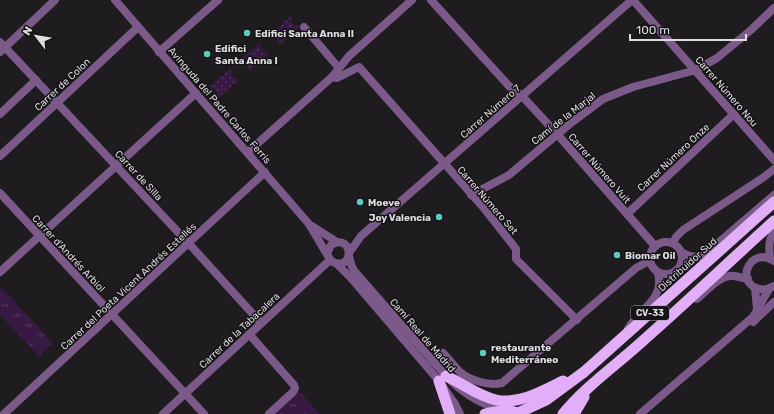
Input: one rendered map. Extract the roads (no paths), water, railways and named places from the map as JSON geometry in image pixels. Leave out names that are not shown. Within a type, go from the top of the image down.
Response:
[{"type":"highway","name":"Distribuïdor Sud","points":[[519,414],[546,400],[584,372],[774,202]]},
{"type":"highway","name":"CV-33","points":[[563,414],[576,398],[645,339],[774,221]]},
{"type":"highway","points":[[442,378],[495,400],[506,401],[524,398],[584,372]]},
{"type":"highway","points":[[442,378],[450,414]]},
{"type":"highway","points":[[574,414],[594,382]]},
{"type":"highway","name":"CV-33","points":[[485,414],[499,410],[519,414]]},
{"type":"street","points":[[2,47],[56,0]]},
{"type":"street","name":"Avinguda del Padre Carlos Ferris","points":[[114,0],[248,152],[309,224],[331,259]]},
{"type":"street","points":[[159,52],[218,0]]},
{"type":"street","points":[[248,152],[332,77],[349,56],[412,0]]},
{"type":"street","name":"Carrer Número Vuit","points":[[432,0],[509,86],[522,96],[558,135],[655,246]]},
{"type":"street","name":"Carrer Número 7","points":[[349,254],[361,236],[633,0]]},
{"type":"street","name":"Carrer Número Nou","points":[[633,0],[774,160]]},
{"type":"street","name":"Camí de la Marjal","points":[[471,195],[508,175],[603,99],[633,87],[696,70],[717,58],[751,30],[774,8]]},
{"type":"street","name":"Carrer de Colon","points":[[0,156],[138,27]]},
{"type":"street","points":[[304,28],[338,68]]},
{"type":"street","name":"Carrer de Silla","points":[[2,47],[36,80],[261,323]]},
{"type":"street","name":"Carrer Número Set","points":[[332,77],[337,78],[359,67],[483,207],[516,249],[516,259],[576,320]]},
{"type":"street","points":[[0,114],[36,80]]},
{"type":"street","points":[[0,272],[196,93]]},
{"type":"street","name":"Carrer Número Onze","points":[[627,214],[734,114]]},
{"type":"street","points":[[673,243],[676,237],[683,230],[774,169]]},
{"type":"street","name":"Carrer del Poeta Vicent Andrés Estellés","points":[[2,413],[113,314],[264,172]]},
{"type":"street","name":"Carrer d'Andrés Arbiol","points":[[0,193],[204,414]]},
{"type":"street","points":[[681,252],[682,258],[678,268],[669,274],[658,273],[651,266],[650,253],[655,246],[664,242],[673,243],[681,252],[691,257],[697,258],[704,255],[774,195]]},
{"type":"street","name":"Avinguda del Padre Carlos Ferris","points":[[309,224],[340,243]]},
{"type":"street","points":[[772,260],[768,246],[770,238],[774,232]]},
{"type":"street","name":"Carrer Número 7","points":[[340,243],[361,236]]},
{"type":"street","points":[[340,243],[346,246],[349,254],[345,261],[331,259],[331,245],[340,243]]},
{"type":"street","name":"Camí Real de Madrid","points":[[349,254],[352,267],[355,272],[432,361],[460,414]]},
{"type":"street","points":[[757,309],[755,288],[748,279],[747,270],[752,261],[761,257],[772,260]]},
{"type":"street","name":"Carrer de la Tabacalera","points":[[162,414],[331,259]]},
{"type":"street","name":"Camí Real de Madrid","points":[[331,259],[442,378],[466,394],[499,410]]},
{"type":"street","points":[[432,361],[443,353],[462,373],[477,381],[495,385],[502,383],[636,268],[650,262]]},
{"type":"street","points":[[625,335],[633,321],[653,301],[659,286],[658,273]]},
{"type":"street","points":[[645,339],[656,334],[717,282],[730,276],[748,279]]},
{"type":"street","points":[[755,288],[764,290],[772,287]]},
{"type":"street","points":[[640,414],[753,317],[772,287]]},
{"type":"street","points":[[740,328],[751,324],[774,302]]},
{"type":"street","points":[[249,334],[295,388],[293,392],[270,414]]},
{"type":"place","name":"Edifici Santa Anna II","points":[[247,33]]},
{"type":"place","name":"Edifici Santa Anna I","points":[[207,54]]},
{"type":"place","name":"Moeve","points":[[360,202]]},
{"type":"place","name":"Joy Valencia","points":[[439,217]]},
{"type":"place","name":"Biomar Oil","points":[[617,255]]},
{"type":"place","name":"restaurante Mediterráneo","points":[[483,353]]}]
